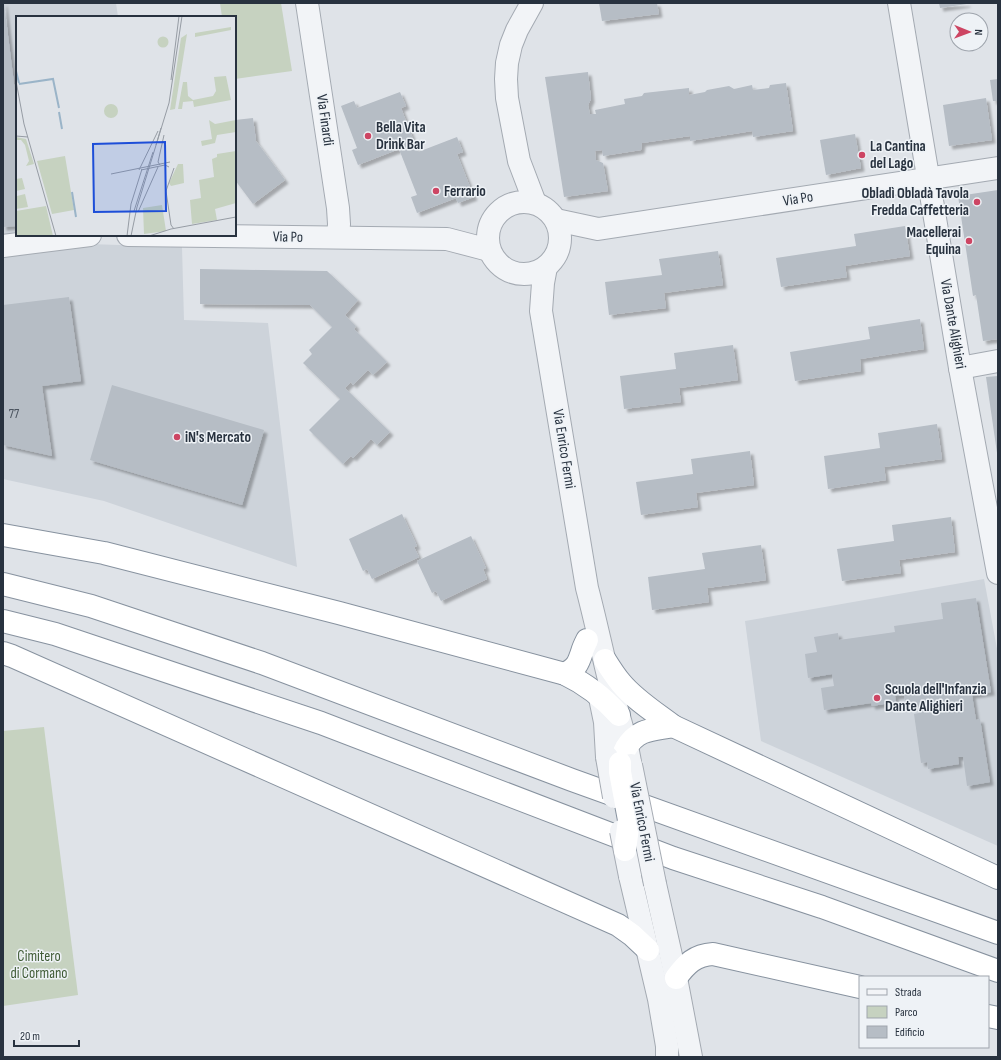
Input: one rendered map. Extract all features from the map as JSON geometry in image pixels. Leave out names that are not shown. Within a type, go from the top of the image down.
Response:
[{"type":"highway","points":[[3,535],[104,553],[339,613],[565,674],[577,680],[599,695],[619,715]]},
{"type":"highway","points":[[3,584],[91,606],[262,663],[564,777],[998,933]]},
{"type":"highway","points":[[3,621],[55,634],[320,723],[673,858],[822,907],[998,971]]},
{"type":"highway","points":[[565,674],[573,670],[577,665],[587,640]]},
{"type":"highway","points":[[3,653],[618,925],[632,935],[648,950]]},
{"type":"highway","points":[[605,660],[621,684],[644,705],[673,726],[998,878]]},
{"type":"highway","points":[[625,850],[629,820],[620,772],[621,758],[633,738],[643,732],[673,726]]},
{"type":"highway","points":[[676,978],[683,968],[691,961],[701,956],[713,954],[859,987]]},
{"type":"street","name":"Via Finardi","points":[[308,3],[338,208],[338,237]]},
{"type":"street","points":[[532,3],[517,30],[511,45],[507,63],[506,79],[507,98],[519,160],[535,203]]},
{"type":"street","name":"Via Dante Alighieri","points":[[899,3],[960,368],[998,573]]},
{"type":"street","points":[[498,214],[515,203],[520,202],[535,203],[544,207],[551,213],[556,220],[560,231],[560,242],[551,260],[534,273],[522,275],[509,272],[500,267],[489,250],[487,240],[488,231],[513,188],[519,160]]},
{"type":"street","name":"Via Po","points":[[556,220],[598,229],[998,168]]},
{"type":"street","name":"Via Po","points":[[447,239],[498,214]]},
{"type":"street","name":"Via Po","points":[[551,260],[598,229]]},
{"type":"street","points":[[3,246],[82,236]]},
{"type":"street","name":"Via Po","points":[[233,236],[447,239],[489,250]]},
{"type":"street","name":"Via Enrico Fermi","points":[[551,260],[543,283],[541,311],[587,588],[619,715],[621,758]]},
{"type":"street","name":"Via Enrico Fermi","points":[[509,272],[526,287],[541,311]]},
{"type":"street","points":[[960,368],[998,361]]},
{"type":"street","name":"Via Enrico Fermi","points":[[587,588],[587,640],[604,722],[621,758],[655,884],[676,978],[691,1057]]},
{"type":"street","name":"Via Enrico Fermi","points":[[625,850],[659,999],[668,1057]]},
{"type":"shaded area","points":[[3,3],[116,3],[118,16],[16,16],[16,234],[3,236]]},
{"type":"shaded area","points":[[88,244],[182,247],[184,320],[268,323],[297,567],[104,501],[3,479],[3,254]]},
{"type":"shaded area","name":"Scuola dell'Infanzia Dante Alighieri","points":[[984,579],[998,654],[998,846],[761,741],[745,621]]},
{"type":"green space","points":[[220,3],[281,3],[292,71],[236,79],[236,16],[222,16]]},
{"type":"green space","name":"Cimitero di Cormano","points":[[44,727],[78,995],[3,1006],[3,731]]},
{"type":"building","points":[[4,3],[16,100],[16,226],[3,227]]},
{"type":"building","points":[[599,3],[657,3],[659,14],[602,21]]},
{"type":"building","points":[[939,3],[967,3],[967,4],[940,8]]},
{"type":"building","points":[[588,72],[591,99],[588,105],[590,114],[596,114],[595,110],[625,104],[624,99],[642,96],[644,93],[689,88],[689,95],[729,86],[734,89],[752,85],[753,90],[769,88],[770,85],[786,83],[793,131],[753,137],[752,131],[690,141],[690,136],[642,143],[641,150],[603,156],[602,150],[595,151],[596,160],[603,163],[608,191],[564,197],[545,77]]},
{"type":"building","points":[[998,79],[998,101],[993,101],[990,80]]},
{"type":"building","points":[[400,92],[406,106],[401,108],[418,152],[457,137],[463,152],[457,154],[474,197],[458,203],[456,198],[417,213],[411,197],[417,195],[399,149],[358,165],[352,150],[357,148],[341,106],[354,101],[357,108]]},
{"type":"building","points":[[986,98],[992,140],[949,146],[943,105]]},
{"type":"building","points":[[253,118],[256,141],[285,180],[253,204],[236,181],[236,120]]},
{"type":"building","points":[[855,134],[861,168],[826,175],[820,140]]},
{"type":"building","points":[[998,190],[998,339],[983,341],[976,295],[973,296],[958,196]]},
{"type":"building","points":[[905,226],[910,256],[845,266],[847,277],[781,287],[776,258],[856,246],[854,234]]},
{"type":"building","points":[[718,251],[723,285],[664,293],[666,308],[609,315],[605,282],[662,275],[659,259]]},
{"type":"building","points":[[200,269],[327,271],[358,300],[345,315],[356,326],[354,329],[387,362],[373,375],[368,370],[353,385],[351,382],[345,388],[390,432],[377,445],[371,439],[353,458],[351,456],[343,464],[309,430],[340,399],[303,363],[312,354],[309,350],[332,327],[310,305],[200,304]]},
{"type":"building","points":[[69,297],[81,381],[42,386],[52,456],[3,445],[3,305]]},
{"type":"building","points":[[920,319],[924,349],[860,359],[861,371],[795,381],[790,352],[870,339],[868,327]]},
{"type":"building","points":[[733,345],[738,380],[679,388],[681,402],[624,409],[620,376],[676,369],[674,353]]},
{"type":"building","points":[[998,376],[998,453],[997,453],[986,377]]},
{"type":"building","points":[[112,385],[264,430],[242,505],[90,460]]},
{"type":"building","points":[[937,424],[942,459],[884,467],[886,480],[828,489],[824,456],[880,448],[878,433]]},
{"type":"building","points":[[750,451],[754,485],[696,493],[698,507],[641,515],[636,482],[693,474],[691,459]]},
{"type":"building","points":[[402,514],[417,546],[414,547],[419,557],[372,579],[367,569],[363,571],[349,539]]},
{"type":"building","points":[[951,517],[955,552],[899,560],[901,573],[842,581],[837,549],[894,541],[892,525]]},
{"type":"building","points":[[471,536],[486,568],[483,569],[487,579],[441,601],[436,591],[432,593],[417,561]]},
{"type":"building","points":[[761,545],[766,580],[707,588],[709,602],[652,610],[648,577],[705,569],[702,553]]},
{"type":"building","points":[[976,598],[991,692],[972,695],[976,720],[980,719],[990,782],[967,786],[963,757],[958,757],[959,764],[928,769],[927,762],[921,763],[914,714],[919,713],[918,703],[906,705],[904,695],[895,696],[896,702],[872,706],[871,703],[824,710],[821,688],[834,686],[832,674],[808,678],[805,654],[817,652],[814,637],[838,633],[839,640],[895,632],[894,626],[943,619],[941,603]]},
{"type":"place","name":"Bella Vita Drink Bar","points":[[368,136]]},
{"type":"place","name":"La Cantina del Lago","points":[[862,155]]},
{"type":"place","name":"Ferrario","points":[[436,191]]},
{"type":"place","name":"Obladì Obladà Tavola Fredda Caffetteria","points":[[977,202]]},
{"type":"place","name":"Macellerai Equina","points":[[969,241]]},
{"type":"place","name":"iN's Mercato","points":[[177,437]]},
{"type":"place","name":"Scuola dell'Infanzia Dante Alighieri","points":[[877,698]]}]
